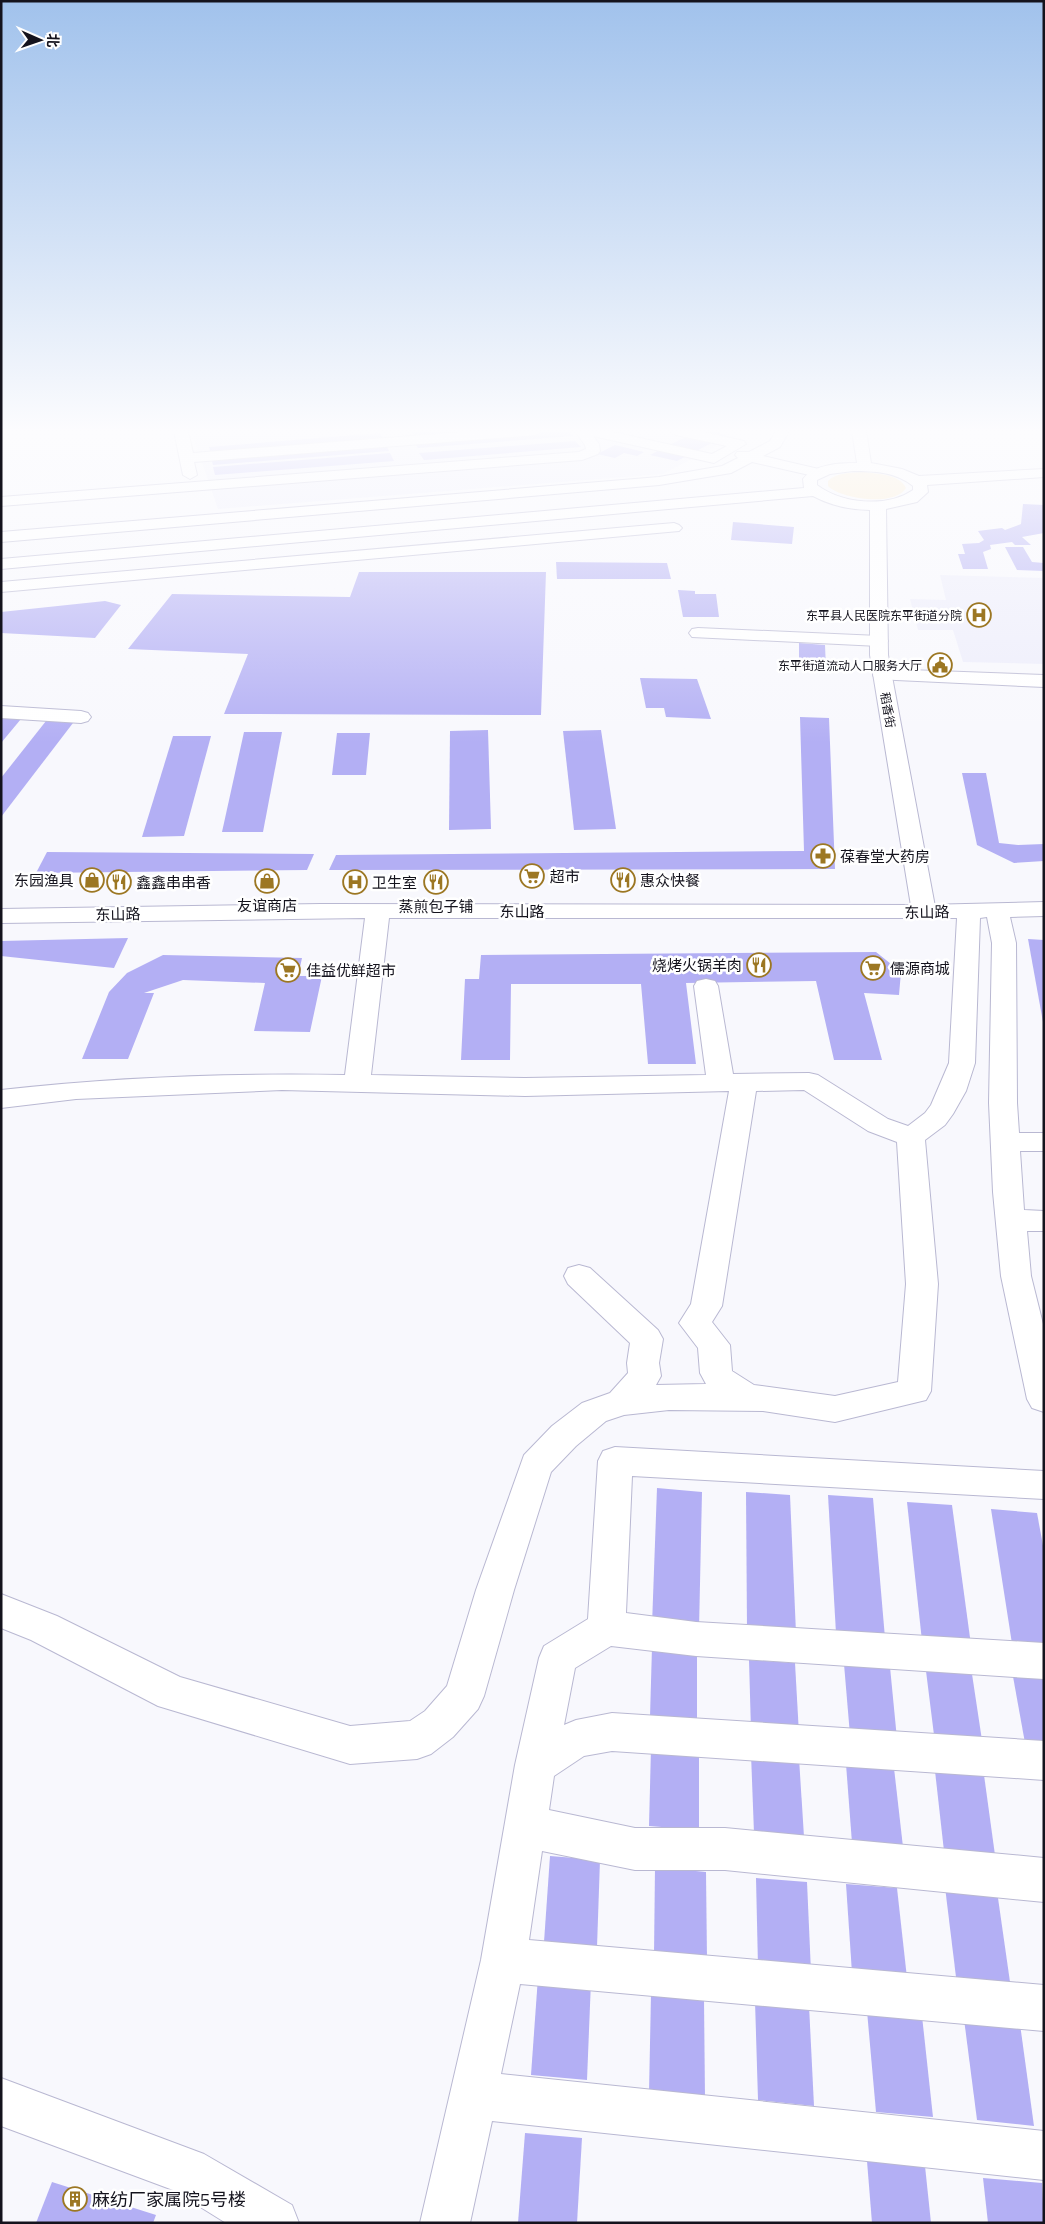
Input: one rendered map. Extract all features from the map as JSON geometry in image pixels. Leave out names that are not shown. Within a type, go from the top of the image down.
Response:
[{"type":"street","points":[[1,537],[27,535]]},
{"type":"street","points":[[1,557],[252,535]]},
{"type":"street","points":[[1,564],[294,535]]},
{"type":"street","points":[[1,587],[597,535]]},
{"type":"street","name":"稻香街","points":[[878,535],[879,641],[882,674],[924,912]]},
{"type":"street","points":[[698,633],[879,641]]},
{"type":"street","points":[[882,674],[1044,681]]},
{"type":"street","points":[[1,712],[81,717]]},
{"type":"street","name":"东山路","points":[[1,916],[378,911],[924,912],[1044,909]]},
{"type":"street","points":[[358,1083],[378,911]]},
{"type":"street","points":[[911,1136],[935,1119],[943,1108],[952,1091],[962,1063],[983,911]]},
{"type":"street","points":[[983,911],[1004,943],[1003,1103],[1011,1220],[1016,1276],[1044,1399]]},
{"type":"street","points":[[706,986],[732,1083],[706,1306],[695,1323],[714,1345],[714,1372],[718,1380],[750,1398]]},
{"type":"street","points":[[1,1099],[76,1090],[282,1082],[525,1087],[808,1081],[878,1125],[911,1136]]},
{"type":"street","points":[[1,1611],[44,1628],[172,1693],[350,1745],[417,1740],[439,1724],[464,1696],[495,1590],[536,1464],[564,1436],[594,1412],[622,1402],[669,1397],[750,1398],[835,1409],[914,1391],[922,1284],[911,1136]]},
{"type":"street","points":[[1006,1142],[1044,1142]]},
{"type":"street","points":[[1011,1220],[1044,1221]]},
{"type":"street","points":[[579,1276],[647,1339],[643,1363],[645,1376],[622,1402]]},
{"type":"street","points":[[606,1628],[615,1461],[1044,1486]]},
{"type":"street","points":[[444,2223],[503,1960],[535,1765],[558,1658],[606,1628],[696,1638],[1044,1661]]},
{"type":"street","points":[[535,1765],[576,1739],[612,1732],[1044,1761]]},
{"type":"street","points":[[524,1826],[634,1849],[725,1849],[1044,1880]]},
{"type":"street","points":[[503,1960],[1044,2008]]},
{"type":"street","points":[[472,2095],[1044,2156]]},
{"type":"street","points":[[1,2102],[188,2171],[274,2223]]},
{"type":"shaded area","name":"东平县人民医院东平街道分院","points":[[940,575],[1044,578],[1044,664],[963,662],[953,630],[918,630],[910,599],[946,600]]},
{"type":"building","points":[[732,535],[793,535],[792,544],[731,540]]},
{"type":"building","points":[[981,535],[1034,535],[1022,537],[1031,545],[1015,545],[1012,542],[990,545],[991,549],[983,552],[988,569],[963,569],[958,554],[965,554],[962,544],[979,543],[984,540]]},
{"type":"building","points":[[1005,547],[1023,547],[1032,562],[1044,563],[1044,571],[1017,570]]},
{"type":"building","points":[[556,562],[667,563],[671,579],[557,579]]},
{"type":"building","points":[[359,572],[546,572],[541,715],[224,714],[248,654],[128,649],[172,594],[350,597]]},
{"type":"building","points":[[678,590],[695,591],[695,594],[716,594],[719,617],[683,617]]},
{"type":"building","points":[[105,601],[121,605],[95,638],[1,633],[1,612]]},
{"type":"building","points":[[799,643],[825,645],[826,669],[799,668]]},
{"type":"building","points":[[640,678],[697,679],[711,719],[666,717],[664,708],[646,708]]},
{"type":"building","points":[[800,717],[829,718],[835,869],[329,870],[336,855],[804,851]]},
{"type":"building","points":[[1,718],[21,719],[1,743]]},
{"type":"building","points":[[46,721],[73,723],[1,817],[1,778]]},
{"type":"building","points":[[488,730],[491,829],[449,830],[450,731]]},
{"type":"building","points":[[601,730],[616,829],[574,830],[563,731]]},
{"type":"building","points":[[244,732],[282,732],[263,832],[222,832]]},
{"type":"building","points":[[337,733],[370,733],[366,775],[332,775]]},
{"type":"building","points":[[173,736],[211,736],[184,836],[142,837]]},
{"type":"building","points":[[962,773],[986,773],[999,843],[1018,845],[1044,844],[1044,861],[1014,863],[977,845]]},
{"type":"building","points":[[47,852],[314,854],[307,870],[36,873]]},
{"type":"building","points":[[128,938],[114,968],[1,956],[1,941]]},
{"type":"building","points":[[1028,939],[1044,940],[1044,1022],[1043,1022]]},
{"type":"building","points":[[876,952],[901,972],[899,995],[864,993],[882,1060],[834,1060],[816,981],[686,983],[696,1064],[648,1064],[641,984],[511,984],[510,1060],[461,1060],[465,979],[479,979],[481,955]]},
{"type":"building","points":[[163,955],[302,958],[298,976],[322,976],[310,1032],[254,1031],[265,983],[183,980],[144,993],[154,993],[128,1059],[82,1059],[109,992],[127,973]]},
{"type":"building","points":[[657,1488],[702,1492],[699,1630],[652,1625]]},
{"type":"building","points":[[746,1492],[790,1495],[796,1633],[747,1629]]},
{"type":"building","points":[[828,1495],[873,1498],[885,1638],[836,1633]]},
{"type":"building","points":[[907,1502],[952,1505],[971,1645],[922,1641]]},
{"type":"building","points":[[991,1509],[1037,1513],[1044,1551],[1044,1652],[1013,1650]]},
{"type":"building","points":[[652,1647],[697,1651],[697,1721],[650,1717]]},
{"type":"building","points":[[749,1660],[795,1663],[799,1734],[751,1731]]},
{"type":"building","points":[[844,1664],[890,1667],[897,1739],[850,1735]]},
{"type":"building","points":[[926,1671],[972,1674],[983,1747],[935,1743]]},
{"type":"building","points":[[1012,1671],[1044,1673],[1044,1744],[1025,1743]]},
{"type":"building","points":[[651,1748],[699,1752],[699,1830],[649,1826]]},
{"type":"building","points":[[751,1754],[799,1758],[804,1837],[754,1833]]},
{"type":"building","points":[[846,1764],[894,1768],[903,1847],[852,1843]]},
{"type":"building","points":[[935,1771],[984,1775],[995,1855],[944,1851]]},
{"type":"building","points":[[550,1856],[600,1860],[597,1947],[544,1942]]},
{"type":"building","points":[[655,1867],[706,1872],[707,1960],[654,1955]]},
{"type":"building","points":[[756,1878],[807,1882],[811,1972],[758,1967]]},
{"type":"building","points":[[846,1884],[897,1888],[907,1978],[852,1973]]},
{"type":"building","points":[[945,1887],[997,1891],[1010,1982],[956,1977]]},
{"type":"building","points":[[538,1977],[591,1981],[587,2080],[531,2075]]},
{"type":"building","points":[[651,1994],[704,1999],[705,2098],[649,2093]]},
{"type":"building","points":[[755,2001],[809,2005],[814,2106],[758,2100]]},
{"type":"building","points":[[867,2011],[922,2016],[933,2117],[876,2112]]},
{"type":"building","points":[[964,2019],[1020,2024],[1034,2126],[977,2120]]},
{"type":"building","points":[[525,2133],[582,2138],[577,2223],[518,2223]]},
{"type":"building","points":[[867,2161],[925,2166],[931,2223],[872,2223]]},
{"type":"building","points":[[983,2178],[1042,2183],[1044,2223],[988,2223]]},
{"type":"building","name":"麻纺厂家属院5号楼","points":[[52,2182],[156,2215],[153,2223],[36,2223]]},
{"type":"place","name":"东平县人民医院东平街道分院","points":[[979,615]]},
{"type":"place","name":"东平街道流动人口服务大厅","points":[[940,665]]},
{"type":"place","name":"葆春堂大药房","points":[[823,856]]},
{"type":"place","name":"超市","points":[[532,876]]},
{"type":"place","name":"东园渔具","points":[[92,880]]},
{"type":"place","name":"惠众快餐","points":[[623,880]]},
{"type":"place","name":"友谊商店","points":[[267,881]]},
{"type":"place","name":"鑫鑫串串香","points":[[119,882]]},
{"type":"place","name":"卫生室","points":[[355,882]]},
{"type":"place","name":"蒸煎包子铺","points":[[436,882]]},
{"type":"place","name":"烧烤火锅羊肉","points":[[759,965]]},
{"type":"place","name":"儒源商城","points":[[873,968]]},
{"type":"place","name":"佳益优鲜超市","points":[[288,970]]},
{"type":"place","name":"麻纺厂家属院5号楼","points":[[75,2199]]}]
